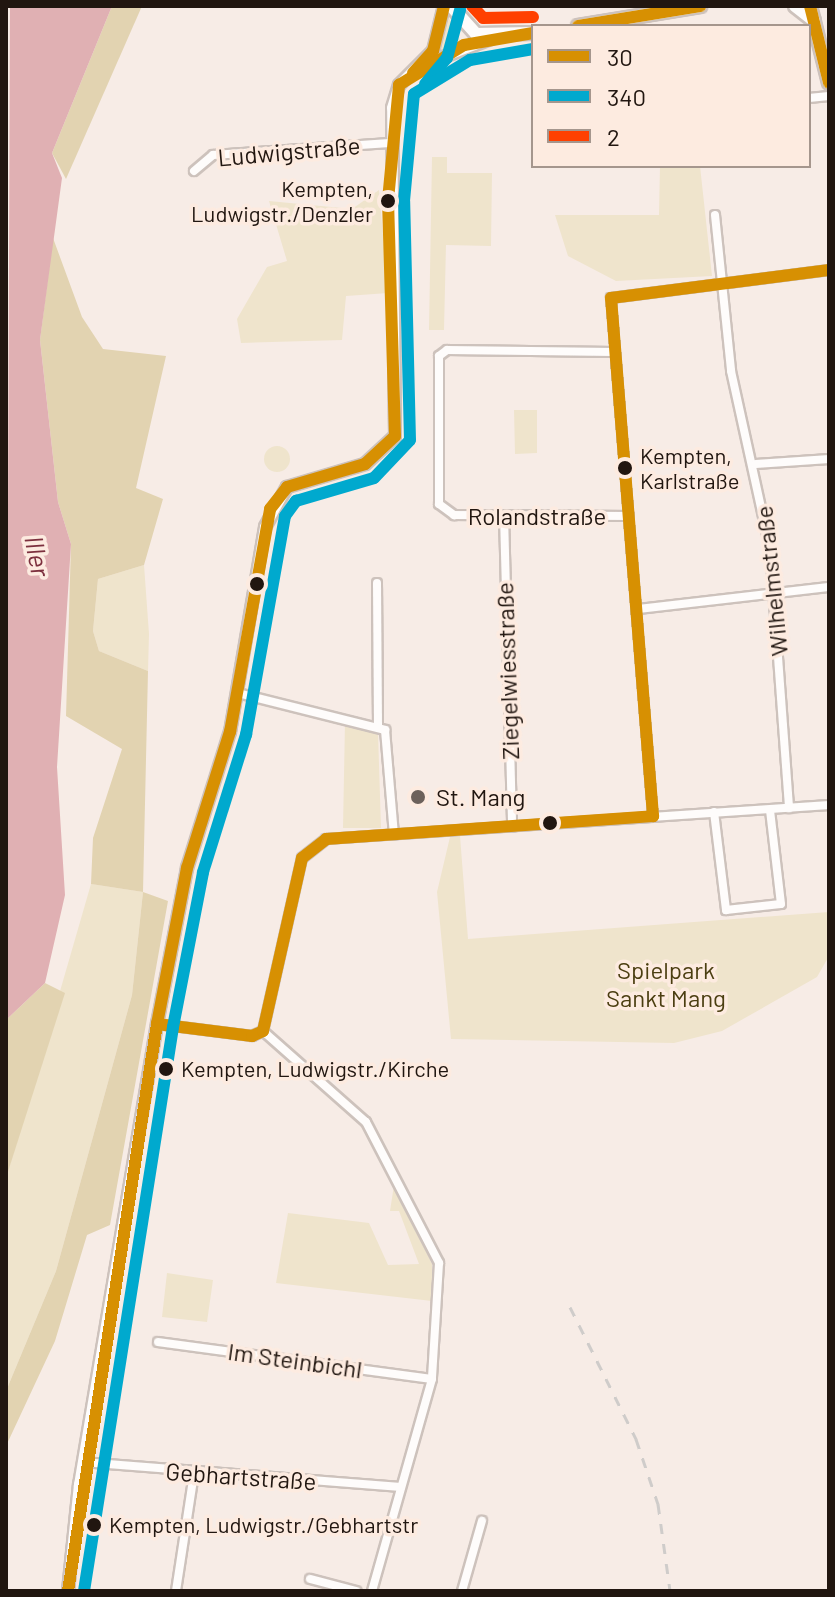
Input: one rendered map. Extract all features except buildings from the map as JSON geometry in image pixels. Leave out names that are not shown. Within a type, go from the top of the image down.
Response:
[{"type":"main road","points":[[451,6],[466,27],[493,38],[531,33]]},
{"type":"main road","points":[[590,24],[700,6]]},
{"type":"main road","points":[[795,6],[814,21]]},
{"type":"main road","points":[[810,6],[826,59],[829,83]]},
{"type":"street","name":"Ludwigstraße","points":[[68,1591],[83,1462],[157,1024],[187,868],[238,693],[274,502],[300,481],[378,458],[395,436],[390,143],[395,92],[423,65],[444,6]]},
{"type":"street","points":[[423,65],[493,38]]},
{"type":"street","name":"Ludwigstraße","points":[[194,171],[213,155],[390,143]]},
{"type":"street","name":"Wilhelmstraße","points":[[715,215],[731,371],[756,464],[775,596],[789,808]]},
{"type":"street","points":[[653,816],[611,298],[723,287],[829,270]]},
{"type":"street","name":"Rolandstraße","points":[[614,352],[447,350],[439,356],[442,511],[629,516]]},
{"type":"street","points":[[756,464],[829,459]]},
{"type":"street","name":"Ziegelwiesstraße","points":[[504,515],[512,827]]},
{"type":"street","points":[[377,583],[378,725]]},
{"type":"street","points":[[638,609],[775,596],[829,587]]},
{"type":"street","points":[[238,693],[378,725],[390,739],[394,835]]},
{"type":"street","points":[[263,1031],[302,858],[326,839],[829,805]]},
{"type":"street","points":[[714,812],[726,910],[781,904],[770,810]]},
{"type":"street","points":[[157,1024],[252,1036],[263,1031]]},
{"type":"street","points":[[263,1031],[359,1114],[426,1227],[439,1263],[432,1379],[372,1591]]},
{"type":"street","name":"Im Steinbichl","points":[[158,1342],[432,1379]]},
{"type":"street","name":"Gebhartstraße","points":[[83,1462],[194,1474],[400,1487]]},
{"type":"street","points":[[176,1591],[194,1474]]},
{"type":"street","points":[[462,1591],[482,1521]]},
{"type":"street","points":[[310,1579],[356,1591]]},
{"type":"green space","points":[[446,12],[462,44],[430,58]]},
{"type":"green space","points":[[400,151],[403,293],[396,293],[396,155]]},
{"type":"green space","points":[[432,157],[447,157],[447,173],[492,173],[491,246],[446,245],[444,330],[429,330]]},
{"type":"green space","points":[[660,168],[700,168],[712,276],[616,281],[568,256],[555,215],[659,215]]},
{"type":"green space","points":[[379,190],[388,293],[346,296],[342,340],[241,343],[237,319],[267,267],[287,261],[269,201],[352,209]]},
{"type":"green space","points":[[514,410],[537,410],[537,453],[515,454]]},
{"type":"green space","points":[[277,446],[287,449],[290,459],[287,469],[277,472],[267,469],[264,459],[267,449]]},
{"type":"green space","points":[[144,565],[148,671],[99,651],[93,631],[98,579]]},
{"type":"green space","points":[[345,722],[378,733],[381,828],[343,828]]},
{"type":"green space","name":"Spielpark Sankt Mang","points":[[460,836],[468,939],[829,912],[829,956],[817,977],[722,1031],[674,1043],[451,1039],[437,892],[450,837]]},
{"type":"green space","points":[[91,884],[143,892],[132,995],[56,1271],[6,1391],[6,1178]]},
{"type":"green space","points":[[394,1185],[432,1264],[432,1301],[276,1283],[288,1213],[369,1223],[388,1265],[419,1264],[399,1211],[390,1211]]},
{"type":"green space","points":[[167,1273],[213,1280],[207,1322],[162,1317]]},
{"type":"shaded area","points":[[112,6],[142,6],[66,179],[52,153]]},
{"type":"shaded area","points":[[53,238],[82,317],[103,349],[166,356],[136,488],[163,499],[144,565],[98,579],[93,631],[99,651],[148,671],[143,892],[91,884],[93,838],[122,749],[66,716],[71,544],[58,502],[40,340]]},
{"type":"shaded area","points":[[143,892],[168,901],[110,1225],[87,1235],[55,1341],[6,1446],[6,1391],[56,1271],[132,995]]},
{"type":"shaded area","points":[[45,983],[65,993],[6,1178],[6,1020]]},
{"type":"water","name":"Iller","points":[[10,6],[112,6],[52,153],[62,178],[40,340],[58,502],[71,544],[57,767],[65,895],[45,983],[6,1020]]},
{"type":"railway","points":[[570,1307],[636,1439],[658,1504],[670,1591]]},
{"type":"transit line","name":"30","points":[[413,73],[433,51],[444,6]]},
{"type":"transit line","name":"2","points":[[472,6],[483,18],[533,17]]},
{"type":"transit line","name":"30","points":[[590,24],[700,6]]},
{"type":"transit line","name":"30","points":[[810,6],[829,83]]},
{"type":"transit line","name":"340","points":[[425,84],[447,58],[460,10]]},
{"type":"transit line","name":"30","points":[[68,1591],[157,1024],[187,868],[230,732],[270,509],[287,487],[365,464],[395,436],[388,200],[399,85],[464,45],[531,33]]},
{"type":"transit line","name":"340","points":[[84,1591],[173,1027],[203,872],[246,735],[285,516],[296,501],[374,478],[410,440],[404,201],[414,94],[470,60],[531,49]]},
{"type":"transit line","name":"30","points":[[611,298],[829,270]]},
{"type":"transit line","name":"30","points":[[611,298],[653,816]]},
{"type":"transit line","name":"30","points":[[157,1024],[252,1036],[263,1031],[302,858],[326,839],[653,816]]},
{"type":"place","name":"Kempten, Ludwigstr./Denzler","points":[[388,201]]},
{"type":"place","name":"Kempten, Karlstraße","points":[[625,468]]},
{"type":"place","name":"St. Mang","points":[[418,797]]},
{"type":"place","name":"Kempten, Ludwigstr./Kirche","points":[[166,1069]]},
{"type":"place","name":"Kempten, Ludwigstr./Gebhartstr","points":[[94,1525]]}]
